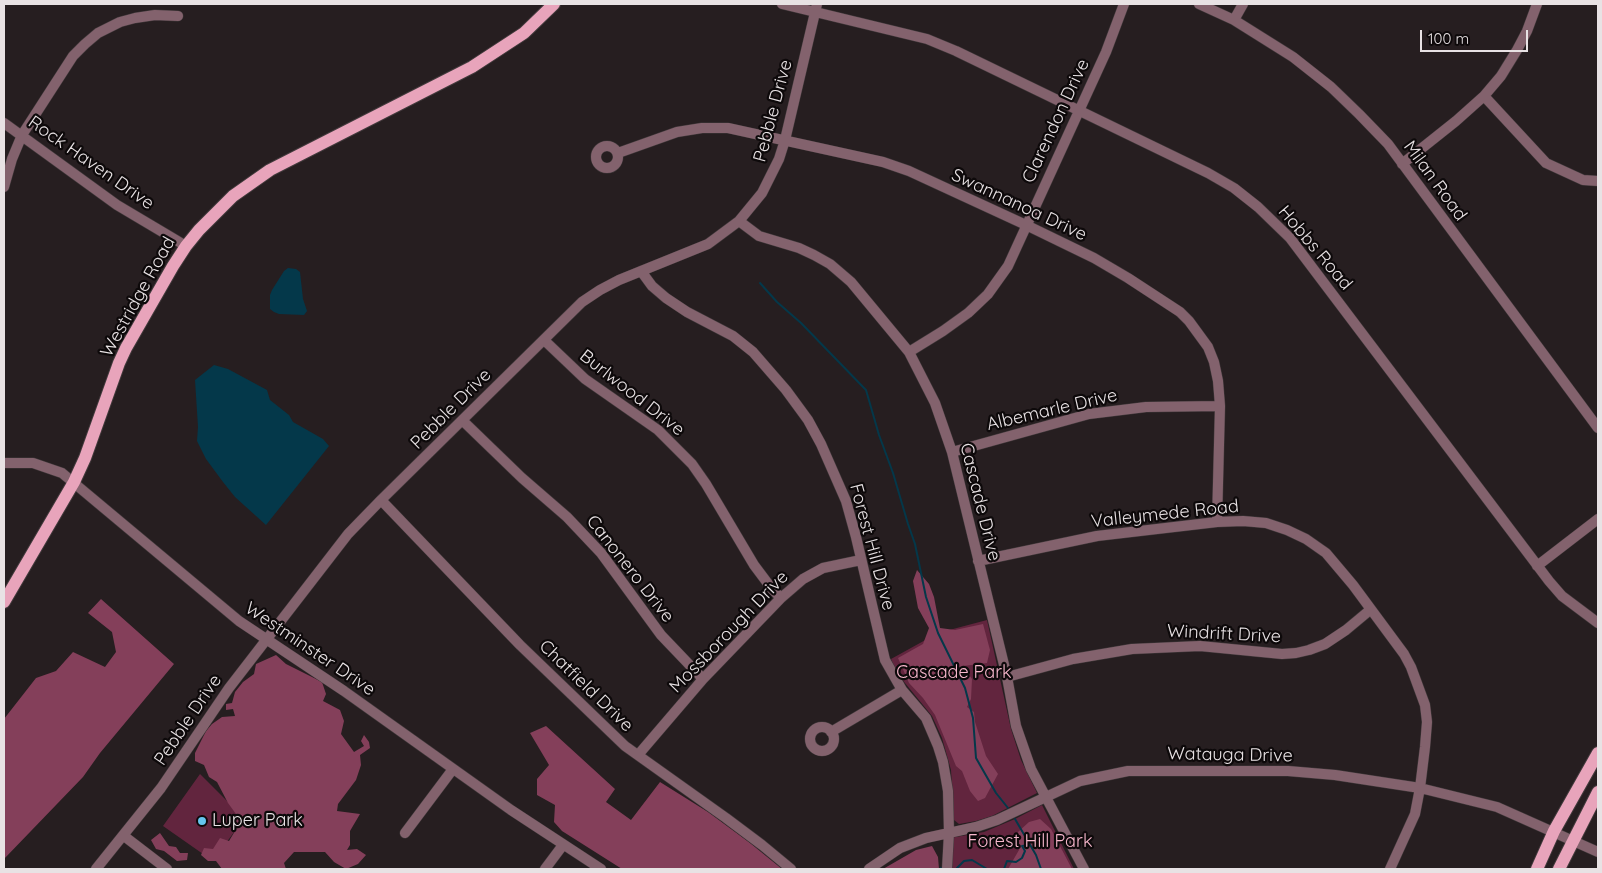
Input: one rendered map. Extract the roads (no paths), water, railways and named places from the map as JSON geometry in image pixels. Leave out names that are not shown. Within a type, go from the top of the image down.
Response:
[{"type":"main road","name":"Westridge Road","points":[[4,602],[74,482],[85,458],[123,356],[186,246],[210,218],[233,196],[270,170],[472,68],[524,33],[554,4]]},
{"type":"main road","points":[[1536,869],[1554,832],[1598,753]]},
{"type":"main road","points":[[1559,869],[1572,840],[1598,792]]},
{"type":"street","name":"Hobbs Road","points":[[782,4],[816,8],[927,39],[1079,110],[1208,173],[1234,188],[1258,207],[1290,238],[1537,566],[1562,596],[1598,623]]},
{"type":"street","name":"Clarendon Drive","points":[[909,352],[968,313],[988,294],[1008,266],[1106,52],[1124,4]]},
{"type":"street","name":"Milan Road","points":[[1199,4],[1234,20],[1293,57],[1331,87],[1388,144],[1598,428]]},
{"type":"street","points":[[1234,20],[1243,4]]},
{"type":"street","points":[[1402,164],[1456,121],[1484,96],[1501,76],[1527,31],[1537,4]]},
{"type":"street","name":"Pebble Drive","points":[[96,869],[161,788],[229,688],[266,640],[348,534],[381,500],[582,302],[600,290],[641,271],[708,244],[739,221],[762,193],[773,174],[785,140],[816,8]]},
{"type":"street","points":[[4,187],[22,134],[74,56],[98,33],[120,22],[155,15],[178,16]]},
{"type":"street","points":[[1484,96],[1546,163],[1583,180],[1598,181]]},
{"type":"street","name":"Rock Haven Drive","points":[[4,123],[22,134],[117,205],[186,246]]},
{"type":"street","name":"Swannanoa Drive","points":[[618,153],[662,136],[702,128],[728,128],[884,162],[909,171],[1026,225],[1094,258],[1128,278],[1180,312],[1197,330],[1208,347],[1214,362],[1220,406],[1217,522]]},
{"type":"street","name":"Cascade Drive","points":[[739,221],[759,236],[799,248],[814,254],[830,264],[851,282],[870,303],[909,352],[935,403],[952,452],[1016,726],[1030,769],[1084,869]]},
{"type":"street","name":"Forest Hill Drive","points":[[641,271],[652,286],[666,298],[733,336],[753,352],[786,390],[808,420],[830,462],[846,501],[885,660],[902,690],[926,718],[943,762],[948,792],[949,833],[947,869]]},
{"type":"street","name":"Burlwood Drive","points":[[544,340],[586,379],[658,430],[692,464],[754,565],[781,598]]},
{"type":"street","name":"Albemarle Drive","points":[[952,452],[1089,414],[1146,408],[1220,406]]},
{"type":"street","name":"Canonero Drive","points":[[462,421],[522,478],[567,517],[601,553],[661,635],[703,679]]},
{"type":"street","name":"Westminster Drive","points":[[4,463],[33,463],[62,473],[239,621],[344,691],[511,810],[601,869]]},
{"type":"street","name":"Chatfield Drive","points":[[381,500],[520,645],[625,746],[755,839],[791,869]]},
{"type":"street","points":[[1537,566],[1598,519]]},
{"type":"street","name":"Valleymede Road","points":[[978,561],[1097,536],[1217,522],[1243,521],[1266,523],[1287,530],[1306,539],[1326,553],[1404,654],[1411,667],[1424,706],[1427,722],[1420,788],[1415,814],[1390,869]]},
{"type":"street","name":"Mossborough Drive","points":[[638,755],[703,679],[781,598],[803,578],[823,568],[861,560]]},
{"type":"street","name":"Windrift Drive","points":[[1006,677],[1073,659],[1132,649],[1200,646],[1282,654],[1296,653],[1325,644],[1370,610]]},
{"type":"street","points":[[831,732],[902,690]]},
{"type":"street","points":[[405,833],[453,769]]},
{"type":"street","name":"Watauga Drive","points":[[868,869],[900,848],[926,838],[997,820],[1080,780],[1128,771],[1288,771],[1335,775],[1420,788],[1498,807],[1598,852]]},
{"type":"street","points":[[124,836],[167,869]]},
{"type":"street","points":[[545,869],[563,845]]},
{"type":"water","points":[[288,268],[296,269],[300,272],[303,299],[307,311],[304,315],[279,314],[270,309],[272,290]]},
{"type":"water","points":[[214,365],[228,369],[267,390],[270,400],[289,415],[293,422],[323,439],[329,446],[266,525],[235,497],[206,459],[197,441],[195,380]]},
{"type":"waterway","points":[[760,283],[866,390],[915,544],[926,597],[938,633],[965,688],[973,718],[976,758],[996,793],[1008,808]]},
{"type":"waterway","points":[[1015,819],[1036,855],[1041,869]]},
{"type":"waterway","points":[[1004,869],[1007,861],[1016,862],[1022,858],[1025,851],[1022,846],[1030,845]]},
{"type":"waterway","points":[[957,868],[964,861],[972,860],[987,869]]},
{"type":"place","name":"Luper Park","points":[[202,821]]},
{"type":"park label","name":"Cascade Park","points":[[954,673]]},
{"type":"park label","name":"Forest Hill Park","points":[[1030,842]]}]
